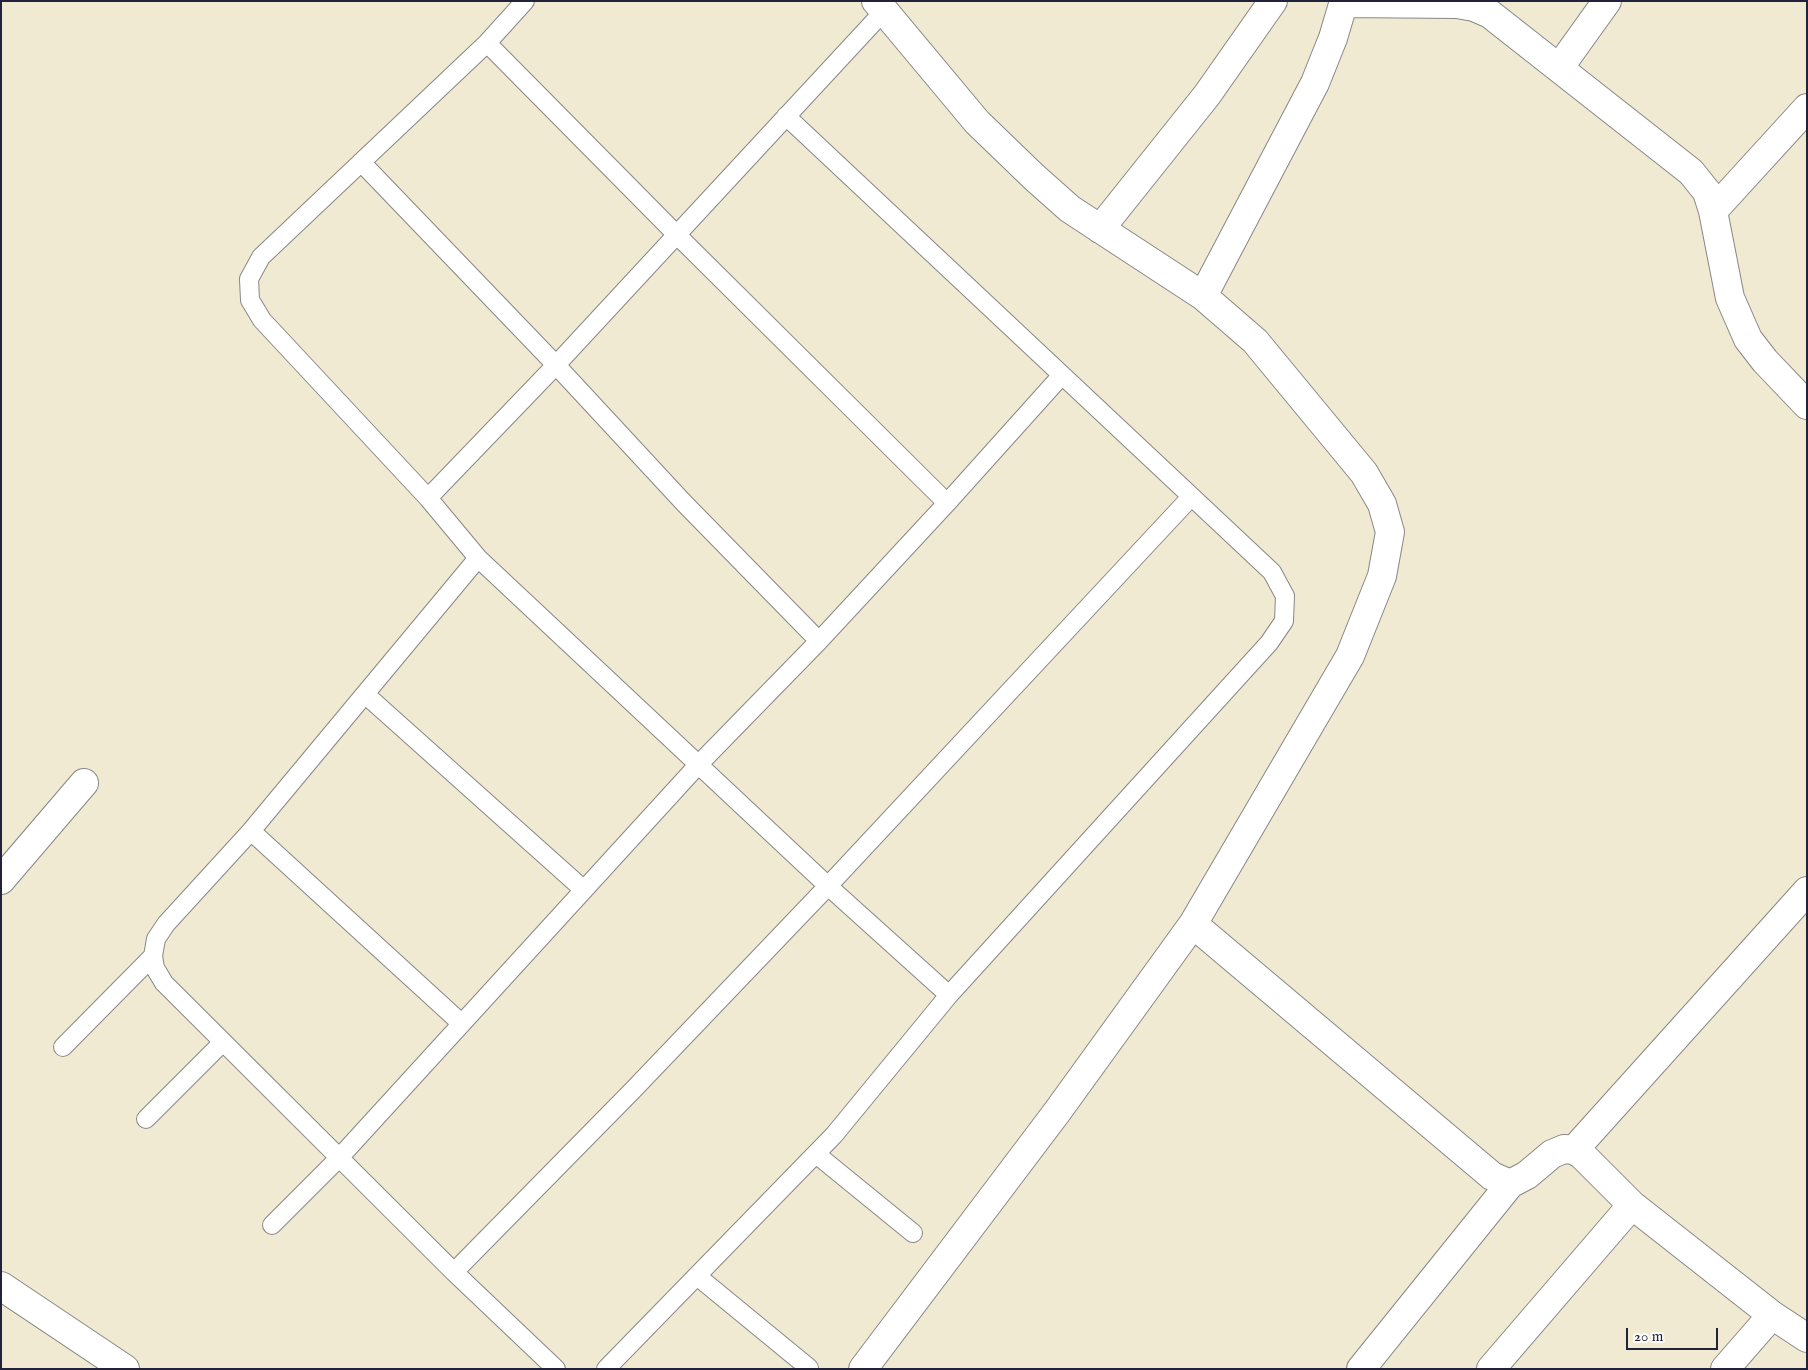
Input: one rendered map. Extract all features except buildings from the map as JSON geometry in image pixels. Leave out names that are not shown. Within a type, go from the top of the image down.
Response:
[{"type":"street","points":[[1100,229],[1207,95],[1273,1]]},
{"type":"street","points":[[1559,68],[1607,1]]},
{"type":"street","points":[[1203,296],[1315,83],[1333,38],[1344,2],[1457,4],[1474,7],[1490,14],[1691,172],[1708,192],[1714,211],[1730,298],[1748,338],[1764,361],[1807,405]]},
{"type":"street","points":[[863,1369],[1056,1112],[1193,924],[1350,656],[1382,576],[1390,532],[1382,504],[1364,473],[1255,341],[1203,296],[1070,209],[1034,178],[977,122],[880,6]]},
{"type":"street","points":[[1714,211],[1807,108]]},
{"type":"street","points":[[1,880],[84,783]]},
{"type":"street","points":[[1574,1150],[1807,891]]},
{"type":"street","points":[[1193,924],[1492,1176],[1510,1184]]},
{"type":"street","points":[[1361,1369],[1510,1184],[1528,1175],[1552,1154],[1564,1149],[1574,1150],[1582,1155],[1632,1205],[1772,1315],[1807,1338]]},
{"type":"street","points":[[1491,1369],[1632,1205]]},
{"type":"street","points":[[6,1296],[125,1369]]},
{"type":"street","points":[[1725,1369],[1772,1315]]},
{"type":"lane","points":[[525,1],[487,43],[261,258],[249,279],[250,300],[262,320],[428,498],[478,558],[828,886],[949,995]]},
{"type":"lane","points":[[428,498],[556,365],[677,235],[786,116],[880,6]]},
{"type":"lane","points":[[487,43],[947,503]]},
{"type":"lane","points":[[606,1369],[834,1135],[949,995],[1269,643],[1284,621],[1285,596],[1272,572],[786,116]]},
{"type":"lane","points":[[362,162],[556,365],[684,503],[819,641]]},
{"type":"lane","points":[[272,1225],[339,1158],[698,765],[819,641],[1062,375]]},
{"type":"lane","points":[[454,1272],[633,1090],[828,886],[1191,496]]},
{"type":"lane","points":[[478,558],[251,832],[166,924],[156,939],[153,956],[155,968],[164,983],[454,1272],[556,1369]]},
{"type":"lane","points":[[366,694],[584,890]]},
{"type":"lane","points":[[251,832],[461,1023]]},
{"type":"lane","points":[[63,1047],[153,956]]},
{"type":"lane","points":[[146,1119],[223,1042]]},
{"type":"lane","points":[[816,1154],[913,1233]]},
{"type":"lane","points":[[697,1276],[809,1368]]}]
